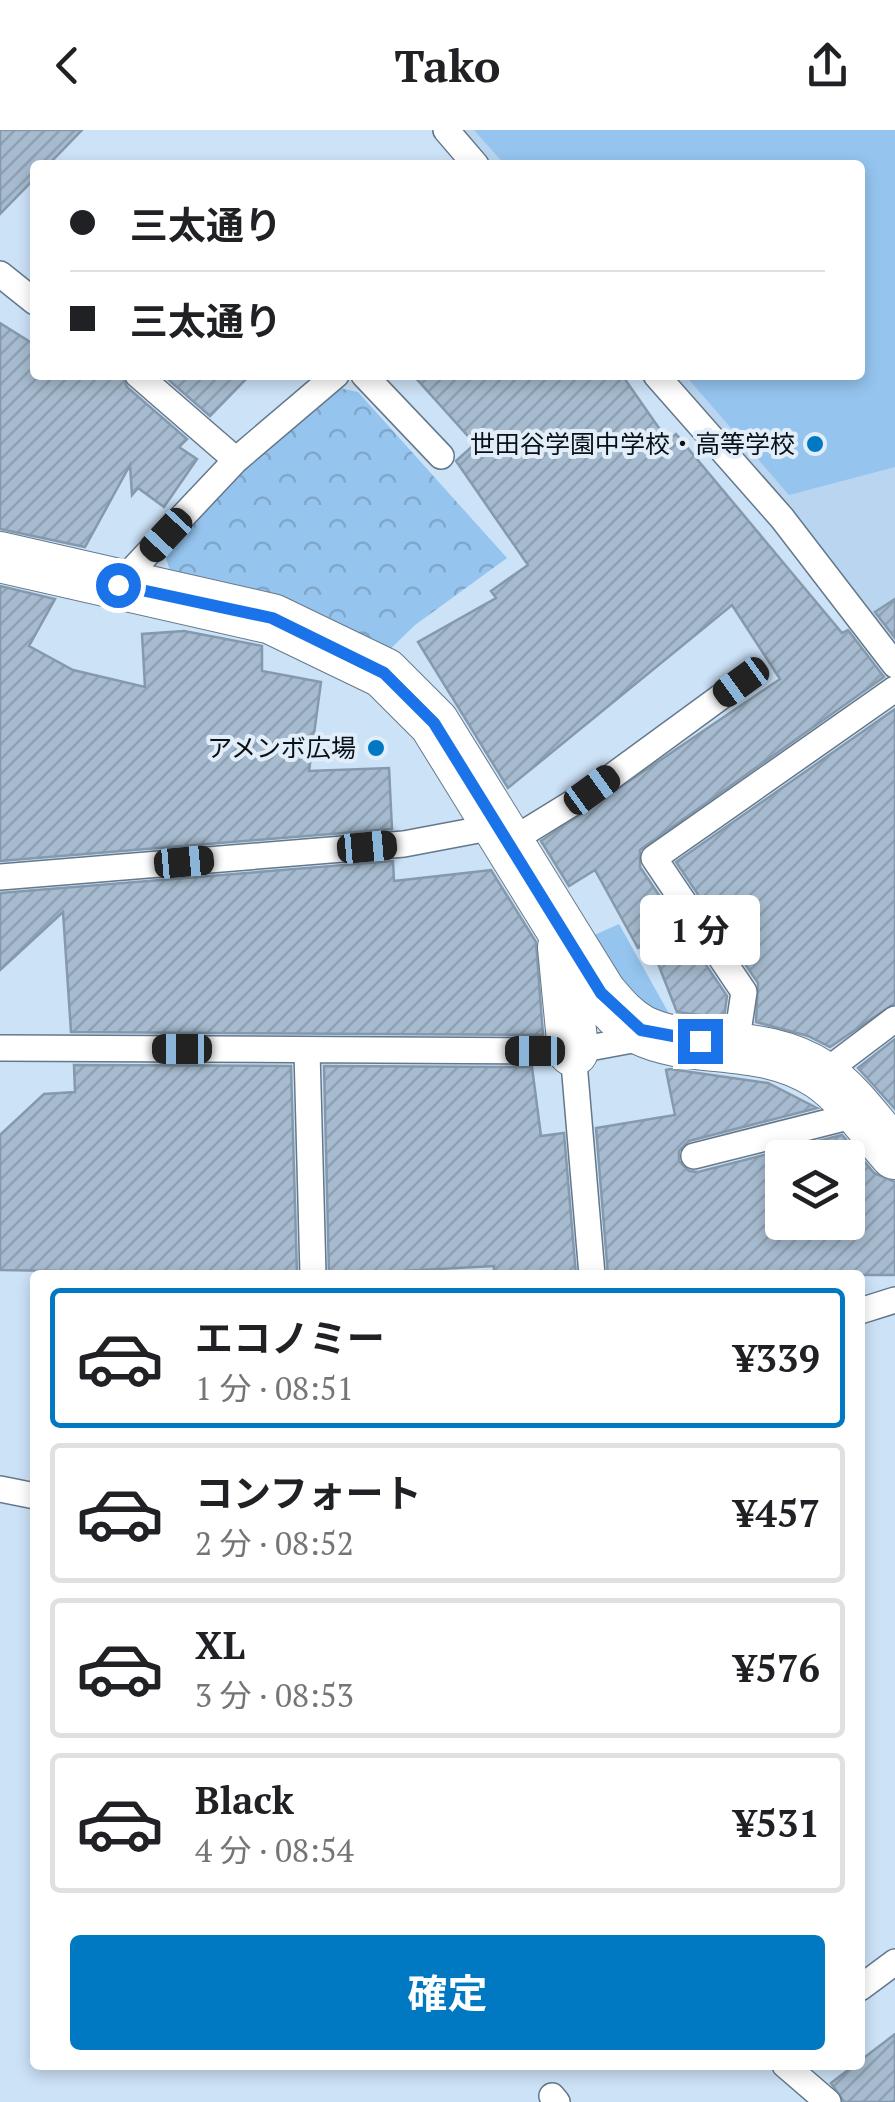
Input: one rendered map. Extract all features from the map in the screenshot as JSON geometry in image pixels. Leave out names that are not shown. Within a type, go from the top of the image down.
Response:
[{"type":"street","points":[[0,557],[272,618],[384,673],[434,723],[500,836],[621,1016],[663,1037],[736,1045],[784,1058],[822,1075],[895,1154]]},
{"type":"street","points":[[560,929],[573,1051]]},
{"type":"lane","points":[[446,130],[472,160]]},
{"type":"lane","points":[[0,274],[30,298]]},
{"type":"lane","points":[[144,380],[236,460]]},
{"type":"lane","points":[[118,585],[236,460],[330,380]]},
{"type":"lane","points":[[369,380],[440,456]]},
{"type":"lane","points":[[660,380],[782,518],[895,665]]},
{"type":"lane","points":[[0,877],[500,836],[592,790],[741,682]]},
{"type":"lane","points":[[736,1045],[744,992],[654,858],[895,689]]},
{"type":"lane","points":[[822,1075],[895,1019]]},
{"type":"lane","points":[[0,1048],[573,1051],[663,1037]]},
{"type":"lane","points":[[307,1050],[313,1270]]},
{"type":"lane","points":[[573,1051],[592,1270]]},
{"type":"lane","points":[[694,1156],[860,1114]]},
{"type":"lane","points":[[865,1309],[895,1300]]},
{"type":"lane","points":[[0,1489],[30,1495]]},
{"type":"lane","points":[[865,1984],[895,1962]]},
{"type":"lane","points":[[791,2070],[828,2102]]},
{"type":"shaded area","name":"世田谷学園中学校・高等学校","points":[[459,130],[895,130],[895,653],[794,514],[678,380],[865,380],[865,160],[486,160]]},
{"type":"green space","name":"世田谷学園中学校・高等学校","points":[[474,130],[895,130],[895,467],[789,495],[689,380],[865,380],[865,160],[501,160]]},
{"type":"green space","points":[[334,387],[358,392],[507,558],[415,625],[382,657],[172,577],[165,555],[251,461]]},
{"type":"green space","points":[[619,924],[672,1019],[642,1013],[590,937]]},
{"type":"building","points":[[0,130],[82,130],[53,160],[30,160],[30,183],[0,214]]},
{"type":"building","points":[[0,323],[30,342],[30,380],[124,380],[127,387],[187,439],[179,447],[197,459],[164,507],[138,488],[132,495],[130,465],[85,547],[0,529]]},
{"type":"building","points":[[169,380],[245,380],[210,416]]},
{"type":"building","points":[[417,380],[625,380],[668,441],[676,434],[842,633],[848,630],[884,677],[640,850],[640,867],[727,996],[724,1018],[677,1012],[650,943],[638,948],[595,870],[569,886],[541,841],[780,679],[732,605],[508,788],[418,642],[496,598],[491,591],[528,565],[456,461],[475,444]]},
{"type":"building","points":[[0,586],[55,599],[29,646],[73,670],[145,687],[142,634],[184,631],[262,646],[262,671],[321,682],[309,771],[389,768],[392,829],[0,861]]},
{"type":"building","points":[[895,599],[895,638],[875,612]]},
{"type":"building","points":[[895,709],[895,1003],[830,1047],[808,1036],[756,1022],[758,983],[676,862]]},
{"type":"building","points":[[393,861],[394,881],[491,870],[536,942],[543,1035],[71,1032],[63,912],[0,970],[0,893]]},
{"type":"building","points":[[895,1039],[895,1109],[858,1068]]},
{"type":"building","points":[[74,1065],[291,1066],[297,1270],[0,1270],[0,1135],[44,1094],[75,1092]]},
{"type":"building","points":[[324,1066],[532,1067],[541,1136],[564,1133],[576,1270],[494,1270],[494,1266],[329,1270]]},
{"type":"building","points":[[666,1070],[768,1083],[817,1108],[689,1141],[679,1151],[679,1161],[689,1171],[698,1172],[765,1155],[765,1240],[865,1240],[865,1162],[874,1173],[895,1182],[895,1275],[865,1275],[865,1270],[608,1270],[596,1128],[675,1115]]},
{"type":"building","points":[[895,2034],[895,2102],[844,2102],[831,2083],[848,2070],[865,2070],[865,2057]]},
{"type":"place","name":"世田谷学園中学校・高等学校","points":[[815,444]]},
{"type":"place","name":"アメンボ広場","points":[[376,748]]},
{"type":"route","points":[[118,585],[272,618],[384,673],[434,723],[494,828],[601,993],[621,1016],[641,1030],[700,1041]]}]
